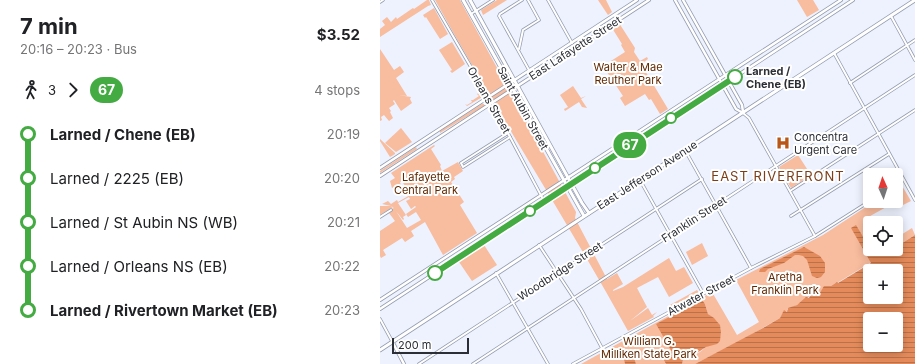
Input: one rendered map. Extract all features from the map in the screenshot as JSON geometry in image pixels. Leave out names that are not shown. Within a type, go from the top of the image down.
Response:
[{"type":"main road","name":"Saint Aubin Street","points":[[463,0],[566,187],[584,216]]},
{"type":"main road","name":"Saint Aubin Street","points":[[470,0],[589,213]]},
{"type":"main road","name":"East Jefferson Avenue","points":[[380,350],[915,0]]},
{"type":"main road","points":[[506,77],[509,77],[512,74]]},
{"type":"main road","points":[[515,95],[518,92],[521,92]]},
{"type":"main road","points":[[538,134],[543,131]]},
{"type":"main road","points":[[560,175],[566,172]]},
{"type":"main road","points":[[570,192],[575,190]]},
{"type":"main road","points":[[579,208],[584,204]]},
{"type":"street","name":"Orleans Street","points":[[432,0],[492,102],[544,201]]},
{"type":"street","points":[[470,14],[492,0]]},
{"type":"street","points":[[522,0],[500,15],[529,70]]},
{"type":"street","points":[[519,50],[523,30],[539,20],[528,0]]},
{"type":"street","points":[[548,0],[572,42]]},
{"type":"street","name":"East Lafayette Street","points":[[380,168],[637,0]]},
{"type":"street","name":"East Lafayette Street","points":[[380,176],[649,0]]},
{"type":"street","points":[[675,0],[737,110],[749,118],[815,236]]},
{"type":"street","points":[[683,0],[740,102],[743,113]]},
{"type":"street","points":[[380,300],[841,0]]},
{"type":"street","points":[[381,308],[853,0]]},
{"type":"street","points":[[828,9],[831,14]]},
{"type":"street","points":[[686,20],[692,16]]},
{"type":"street","points":[[891,16],[915,60]]},
{"type":"street","points":[[607,20],[611,25]]},
{"type":"street","points":[[788,34],[792,40]]},
{"type":"street","points":[[850,83],[915,40]]},
{"type":"street","points":[[701,47],[707,44]]},
{"type":"street","points":[[834,53],[915,200]]},
{"type":"street","points":[[547,59],[550,64]]},
{"type":"street","points":[[716,72],[720,72],[722,69]]},
{"type":"street","points":[[730,72],[734,78]]},
{"type":"street","name":"Franklin Street","points":[[473,364],[915,75]]},
{"type":"street","points":[[520,77],[525,81]]},
{"type":"street","points":[[713,83],[716,85],[716,89]]},
{"type":"street","points":[[726,92],[728,88],[732,88]]},
{"type":"street","points":[[480,102],[484,103],[485,107]]},
{"type":"street","points":[[734,105],[738,105],[740,102]]},
{"type":"street","points":[[790,191],[915,110]]},
{"type":"street","points":[[646,127],[650,133]]},
{"type":"street","points":[[436,131],[440,136]]},
{"type":"street","points":[[508,133],[461,163],[463,167],[510,137]]},
{"type":"street","points":[[483,149],[486,153]]},
{"type":"street","points":[[685,150],[751,268]]},
{"type":"street","points":[[791,216],[890,154]]},
{"type":"street","points":[[602,156],[605,161]]},
{"type":"street","points":[[574,174],[577,180]]},
{"type":"street","name":"Woodbridge Street","points":[[419,364],[702,179]]},
{"type":"street","points":[[640,180],[704,293]]},
{"type":"street","points":[[535,199],[538,202],[538,205]]},
{"type":"street","name":"Atwater Street","points":[[573,364],[751,268],[815,236],[863,205]]},
{"type":"street","points":[[380,217],[391,210]]},
{"type":"street","points":[[519,210],[523,215]]},
{"type":"street","points":[[539,245],[584,314],[602,348]]},
{"type":"street","points":[[455,252],[458,257]]},
{"type":"street","points":[[496,273],[548,364]]},
{"type":"street","points":[[380,319],[404,364]]},
{"type":"green space","points":[[429,0],[431,5],[380,37],[380,29],[385,25],[382,21],[387,17],[391,22],[396,17],[397,19]]},
{"type":"green space","points":[[435,0],[460,0],[576,212],[575,218],[607,279],[617,273],[623,284],[613,291],[623,287],[669,258],[676,271],[684,267],[693,283],[669,297],[658,277],[637,288],[647,307],[630,321],[648,308],[652,315],[657,312],[653,316],[654,317],[628,331]]},
{"type":"green space","points":[[497,0],[507,0],[483,15],[481,10]]},
{"type":"green space","points":[[598,0],[606,0],[612,12],[608,15]]},
{"type":"green space","points":[[797,0],[813,0],[819,10],[807,17]]},
{"type":"green space","points":[[434,8],[448,34],[440,39],[426,17],[425,18],[423,15]]},
{"type":"green space","name":"Walter & Mae Reuther Park","points":[[619,23],[635,48],[634,52],[640,61],[647,57],[648,59],[641,64],[668,109],[660,114],[651,99],[649,100],[645,94],[625,106],[620,98],[623,96],[603,66],[625,52],[612,28]]},
{"type":"green space","points":[[452,42],[465,64],[452,73],[450,71],[452,70],[439,50]]},
{"type":"green space","points":[[380,49],[394,70],[400,66],[404,72],[396,78],[407,96],[398,95],[411,97],[410,99],[412,103],[401,111],[394,100],[393,101],[395,104],[389,108],[393,118],[389,121],[384,115],[381,117],[382,120],[380,121]]},
{"type":"green space","points":[[475,81],[484,96],[467,106],[465,104],[467,105],[472,102],[471,100],[479,96],[477,94],[480,92],[473,83]]},
{"type":"green space","points":[[573,86],[581,98],[586,96],[581,99],[587,108],[582,107],[579,102],[565,111],[564,109],[568,107],[560,95]]},
{"type":"green space","points":[[484,104],[484,106],[440,133],[440,131]]},
{"type":"green space","points":[[401,128],[412,142],[396,152],[385,143]]},
{"type":"green space","points":[[380,139],[395,153],[395,154],[390,157]]},
{"type":"green space","name":"Lafayette Central Park","points":[[434,145],[435,146],[431,149],[441,165],[442,171],[458,162],[463,171],[454,177],[455,179],[451,182],[464,202],[460,205],[477,233],[443,255],[425,222],[411,231],[414,236],[405,242],[402,238],[383,250],[386,255],[381,258],[380,231],[395,221],[389,213],[392,211],[391,209],[394,208],[392,206],[382,204],[388,201],[391,204],[397,200],[398,202],[410,195],[402,181],[400,182],[402,190],[398,184],[392,188],[390,181],[395,178],[391,173]],"holes":[[[409,197],[410,199],[406,201],[411,209],[415,206],[416,207],[406,214],[408,217],[416,212],[421,220],[407,228],[396,211],[403,220],[403,217],[406,215],[398,203]]]},
{"type":"green space","points":[[416,147],[417,149],[380,173],[380,171]]},
{"type":"green space","points":[[798,155],[811,175],[791,188],[779,167]]},
{"type":"green space","points":[[903,187],[911,201],[903,205]]},
{"type":"green space","name":"Lafayette Central Park","points":[[380,206],[391,206],[393,207],[380,215]]},
{"type":"green space","points":[[864,208],[884,208],[870,216],[863,216],[863,256],[881,256],[868,264],[863,264],[863,267],[837,283],[823,288],[819,294],[815,296],[811,294],[804,301],[787,309],[788,311],[784,311],[780,318],[740,341],[695,364],[682,364],[684,356],[697,354],[721,331],[718,323],[708,314],[705,304],[701,300],[672,352],[662,357],[666,364],[636,364],[632,350],[628,349],[622,352],[625,364],[581,364],[712,292],[737,335],[759,322],[736,280],[823,235]]},
{"type":"green space","points":[[912,228],[915,235],[903,243],[903,234]]},
{"type":"green space","points":[[702,243],[708,256],[692,265],[686,252]]},
{"type":"green space","points":[[484,245],[497,265],[472,281],[459,262]]},
{"type":"green space","points":[[697,290],[699,293],[671,309],[670,305]]},
{"type":"shaded area","points":[[856,225],[863,237],[863,249],[851,228]]},
{"type":"shaded area","points":[[915,235],[915,364],[695,364],[780,318],[784,310],[787,312],[788,308],[797,305],[806,297],[809,298],[811,294],[815,296],[819,294],[824,286],[831,286],[837,282],[838,283],[863,268],[863,304],[903,304],[903,264],[869,264],[871,263],[867,256],[903,256],[903,243]]},
{"type":"shaded area","points":[[804,247],[820,256],[825,263],[825,272],[821,277],[817,278],[812,276],[807,260],[803,256],[799,255],[795,255],[784,263],[768,269],[765,272],[759,272],[760,269]]},
{"type":"shaded area","points":[[702,300],[708,314],[720,325],[720,341],[717,344],[706,347],[694,355],[684,356],[682,364],[666,364],[662,357],[672,352],[656,324]]},
{"type":"shaded area","points":[[628,349],[632,350],[636,364],[625,364],[622,352]]},
{"type":"bus line","name":"67","points":[[435,273],[735,77]]},
{"type":"place","name":"Larned / Chene (EB)","points":[[735,77]]},
{"type":"place","name":"Concentra Urgent Care","points":[[783,143]]},
{"type":"district","name":"EAST RIVERFRONT","points":[[778,176]]},
{"type":"park label","name":"Aretha Franklin Park","points":[[785,283]]},
{"type":"park label","name":"William G. Milliken State Park","points":[[649,347]]}]
